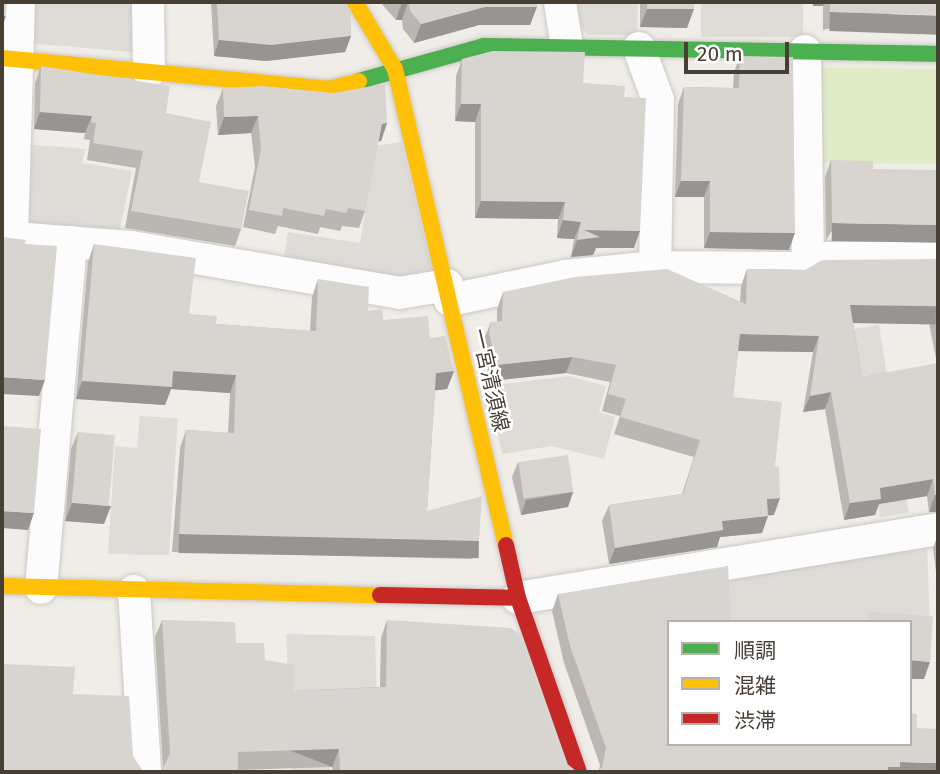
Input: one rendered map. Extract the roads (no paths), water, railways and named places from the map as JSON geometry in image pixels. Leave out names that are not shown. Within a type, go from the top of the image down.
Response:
[{"type":"street","points":[[19,2],[9,59],[7,237],[131,247],[399,293],[449,292],[655,267],[798,268],[808,257],[805,51]]},
{"type":"street","points":[[148,2],[149,72]]},
{"type":"street","name":"一宮清須線","points":[[355,2],[395,69],[518,598],[579,772]]},
{"type":"street","points":[[560,2],[567,47]]},
{"type":"street","points":[[9,59],[328,89],[484,46],[938,54]]},
{"type":"street","points":[[639,48],[658,100],[655,267]]},
{"type":"street","points":[[41,588],[71,242]]},
{"type":"street","points":[[808,257],[938,258]]},
{"type":"street","points":[[2,586],[518,598],[938,529]]},
{"type":"street","points":[[134,591],[145,772]]}]
